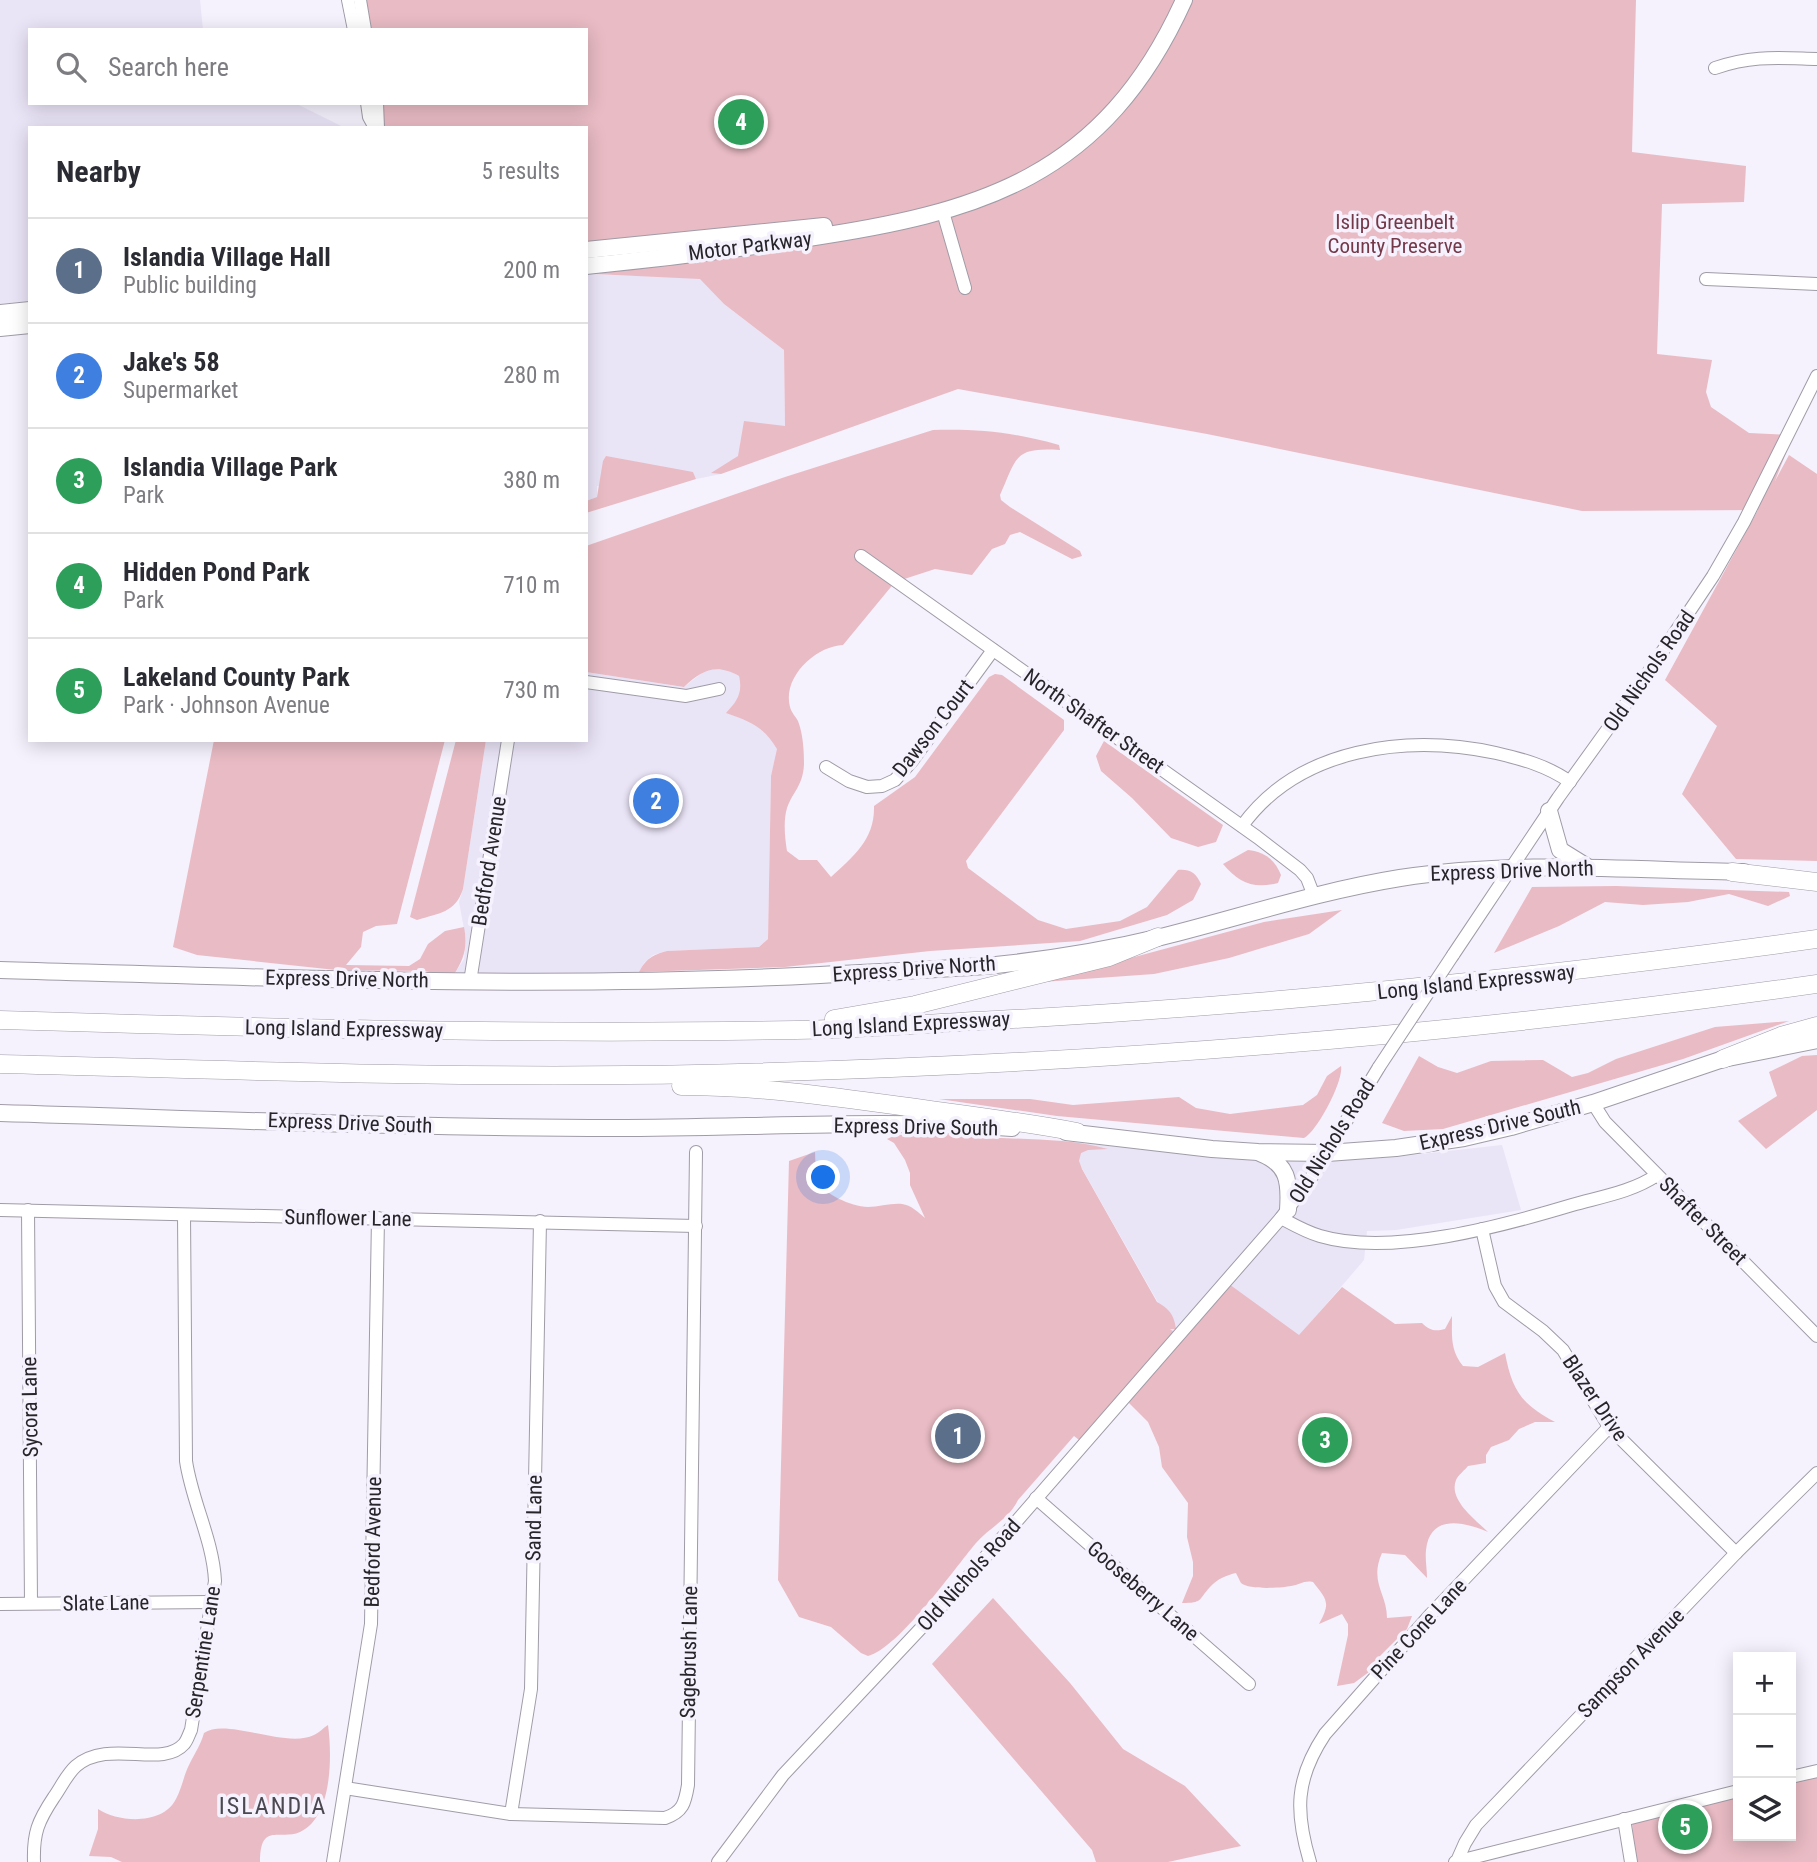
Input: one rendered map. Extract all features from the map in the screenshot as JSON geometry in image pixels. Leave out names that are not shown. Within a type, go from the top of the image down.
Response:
[{"type":"highway","points":[[1732,872],[1817,882]]},
{"type":"highway","points":[[801,1030],[841,1017],[915,1004],[1109,957],[1158,937]]},
{"type":"highway","name":"Long Island Expressway","points":[[0,1020],[407,1031],[801,1030],[1128,1012],[1354,994],[1564,973],[1817,939]]},
{"type":"highway","name":"Long Island Expressway","points":[[0,1064],[382,1074],[609,1075],[863,1069],[1138,1056],[1502,1024],[1817,984]]},
{"type":"highway","points":[[1723,1059],[1817,1026]]},
{"type":"highway","points":[[609,1075],[649,1086],[744,1088],[808,1094],[1077,1132]]},
{"type":"main road","name":"Motor Parkway","points":[[588,266],[878,228],[943,212],[984,198],[1033,175],[1093,133],[1137,83],[1165,39],[1184,0]]},
{"type":"main road","name":"Motor Parkway","points":[[588,250],[878,221],[914,220]]},
{"type":"main road","points":[[0,313],[28,310]]},
{"type":"main road","points":[[0,328],[28,325]]},
{"type":"main road","points":[[1549,811],[1560,850],[1589,868]]},
{"type":"main road","name":"Express Drive North","points":[[0,970],[470,982],[702,980],[957,968],[1042,959],[1158,937],[1314,896],[1421,875],[1511,868],[1663,868],[1817,873]]},
{"type":"main road","name":"Express Drive South","points":[[0,1113],[452,1126],[615,1128],[922,1125],[1077,1132],[1212,1149],[1327,1153],[1371,1151],[1464,1138],[1594,1103],[1723,1059],[1817,1040]]},
{"type":"main road","points":[[1258,1152],[1276,1161],[1284,1171],[1289,1186],[1285,1214]]},
{"type":"street","points":[[348,0],[354,28]]},
{"type":"street","points":[[360,0],[365,28]]},
{"type":"street","points":[[1715,68],[1757,58],[1817,59]]},
{"type":"street","points":[[367,105],[369,117],[375,126]]},
{"type":"street","points":[[376,126],[377,105]]},
{"type":"street","points":[[943,212],[965,288]]},
{"type":"street","points":[[1706,279],[1817,284]]},
{"type":"street","name":"Old Nichols Road","points":[[718,1862],[783,1775],[932,1618],[1285,1214],[1327,1153],[1453,954],[1713,576],[1817,376]]},
{"type":"street","name":"North Shafter Street","points":[[861,556],[1242,826],[1300,870],[1307,878],[1314,896]]},
{"type":"street","name":"Dawson Court","points":[[826,767],[849,781],[867,787],[882,786],[895,780],[912,761],[993,650]]},
{"type":"street","points":[[588,682],[686,696],[719,689]]},
{"type":"street","name":"Bedford Avenue","points":[[470,982],[508,742]]},
{"type":"street","points":[[1242,826],[1255,810],[1284,784],[1338,758],[1377,748],[1431,745],[1482,750],[1538,765],[1570,782]]},
{"type":"street","name":"Shafter Street","points":[[1594,1103],[1605,1122],[1817,1336]]},
{"type":"street","name":"Sagebrush Lane","points":[[345,1788],[511,1814],[665,1818],[677,1814],[685,1805],[688,1785],[696,1152]]},
{"type":"street","points":[[1285,1214],[1322,1237],[1359,1242],[1420,1239],[1521,1220],[1632,1188],[1657,1175]]},
{"type":"street","name":"Sunflower Lane","points":[[0,1209],[695,1226]]},
{"type":"street","name":"Sycora Lane","points":[[28,1210],[32,1604]]},
{"type":"street","name":"Serpentine Lane","points":[[34,1862],[35,1830],[41,1816],[75,1767],[106,1752],[161,1755],[184,1744],[191,1730],[215,1581],[214,1564],[186,1461],[184,1215]]},
{"type":"street","name":"Bedford Avenue","points":[[333,1862],[371,1624],[378,1218]]},
{"type":"street","name":"Sand Lane","points":[[511,1814],[531,1689],[540,1221]]},
{"type":"street","name":"Blazer Drive","points":[[1482,1229],[1492,1277],[1499,1294],[1511,1308],[1543,1331],[1563,1350],[1609,1427],[1736,1553]]},
{"type":"street","name":"Pine Cone Lane","points":[[1310,1862],[1302,1832],[1299,1793],[1304,1770],[1325,1734],[1431,1614],[1609,1427]]},
{"type":"street","name":"Sampson Avenue","points":[[1456,1862],[1476,1825],[1736,1553],[1817,1474]]},
{"type":"street","name":"Gooseberry Lane","points":[[1036,1498],[1249,1684]]},
{"type":"street","name":"Slate Lane","points":[[0,1604],[212,1602]]},
{"type":"street","points":[[1796,1776],[1817,1771]]},
{"type":"street","points":[[1456,1862],[1733,1791]]},
{"type":"street","points":[[1624,1819],[1631,1862]]},
{"type":"shaded area","points":[[0,0],[200,0],[203,28],[28,28],[28,105],[299,105],[341,126],[28,126],[28,301],[0,304]]},
{"type":"shaded area","points":[[588,274],[700,278],[724,304],[784,350],[785,426],[713,473],[721,474],[696,479],[693,472],[597,486],[597,497],[588,500]]},
{"type":"shaded area","points":[[714,669],[728,670],[739,676],[742,686],[740,696],[727,713],[765,730],[778,749],[771,776],[768,939],[759,947],[667,951],[653,955],[639,972],[453,976],[464,959],[466,939],[459,902],[486,742],[588,742],[588,672],[684,687],[703,672]]},
{"type":"shaded area","points":[[1067,1142],[1253,1158],[1395,1157],[1502,1145],[1521,1210],[1396,1230],[1367,1231],[1364,1260],[1300,1335],[1175,1334],[1137,1302],[1160,1306]]},
{"type":"green space","name":"Islip Greenbelt County Preserve","points":[[360,0],[1636,0],[1632,152],[1746,166],[1744,202],[1662,204],[1657,354],[1712,360],[1706,392],[1711,407],[1749,433],[1793,435],[1775,481],[1789,455],[1817,474],[1817,861],[1736,859],[1682,794],[1717,726],[1665,680],[1758,510],[1582,511],[1207,434],[958,389],[721,474],[711,473],[738,456],[744,421],[785,426],[784,350],[724,304],[700,279],[594,274],[733,257],[878,221],[588,250],[588,126],[379,126],[377,105],[588,105],[588,28],[365,28]]},
{"type":"green space","points":[[933,430],[996,432],[1059,445],[1060,450],[1034,450],[1019,457],[1000,495],[1001,500],[1080,551],[1082,556],[1072,559],[1020,532],[1010,535],[1005,544],[992,549],[972,575],[935,569],[895,582],[843,645],[822,651],[803,665],[791,685],[789,696],[791,709],[801,731],[804,764],[802,778],[786,813],[787,851],[799,860],[817,860],[831,877],[862,846],[871,828],[874,806],[915,777],[989,677],[995,674],[1002,675],[1064,720],[1064,730],[966,861],[968,868],[1038,920],[1066,929],[1120,921],[1147,907],[1178,870],[1192,873],[1201,884],[1193,900],[1167,915],[1080,941],[930,951],[785,967],[639,972],[650,958],[667,951],[759,947],[768,939],[771,776],[777,749],[756,726],[726,713],[740,692],[739,676],[731,672],[710,670],[684,687],[588,672],[588,545],[785,477]]},
{"type":"green space","points":[[606,456],[693,472],[696,479],[588,512],[588,500],[597,497]]},
{"type":"green space","points":[[1104,741],[1223,825],[1216,842],[1198,847],[1171,838],[1101,771],[1096,756]]},
{"type":"green space","points":[[214,742],[444,742],[397,924],[376,926],[363,932],[361,947],[346,965],[409,966],[420,959],[428,944],[445,931],[464,927],[464,953],[453,976],[424,971],[336,970],[197,955],[173,947]]},
{"type":"green space","points":[[455,742],[486,742],[460,897],[451,908],[439,913],[417,920],[410,917]]},
{"type":"green space","points":[[1248,850],[1264,855],[1276,865],[1281,875],[1278,883],[1247,883],[1223,864]]},
{"type":"green space","points":[[1616,886],[1789,892],[1790,896],[1768,906],[1729,894],[1688,902],[1643,905],[1605,902],[1559,926],[1494,953],[1532,887]]},
{"type":"green space","points":[[1342,910],[1309,934],[1229,958],[1154,974],[1042,982],[1264,922]]},
{"type":"green space","points":[[1789,1021],[1683,1059],[1443,1129],[1404,1131],[1382,1123],[1419,1056],[1438,1067],[1457,1073],[1491,1061],[1543,1060],[1572,1077],[1588,1073],[1616,1059],[1715,1027]]},
{"type":"green space","points":[[1817,1055],[1817,1110],[1766,1149],[1738,1121],[1777,1096],[1769,1072],[1802,1056]]},
{"type":"green space","points":[[1341,1066],[1338,1082],[1328,1105],[1316,1126],[1304,1138],[1057,1116],[939,1099],[1030,1099],[1073,1105],[1179,1097],[1196,1108],[1230,1114],[1303,1105],[1317,1095],[1327,1076]]},
{"type":"green space","points":[[949,1133],[1069,1142],[1108,1149],[1088,1150],[1081,1153],[1079,1161],[1157,1302],[1168,1310],[1174,1319],[1176,1329],[1170,1329],[1175,1333],[1222,1279],[1299,1335],[1342,1287],[1395,1324],[1422,1323],[1432,1330],[1441,1330],[1445,1329],[1452,1316],[1454,1348],[1463,1366],[1478,1367],[1505,1353],[1511,1377],[1520,1395],[1534,1409],[1555,1422],[1535,1422],[1519,1429],[1509,1440],[1491,1447],[1486,1455],[1486,1463],[1468,1466],[1457,1478],[1455,1487],[1459,1502],[1488,1532],[1469,1525],[1450,1523],[1434,1530],[1426,1550],[1427,1578],[1405,1555],[1382,1553],[1377,1572],[1387,1618],[1412,1616],[1407,1629],[1374,1662],[1369,1672],[1354,1683],[1337,1686],[1348,1624],[1342,1614],[1319,1624],[1326,1602],[1313,1582],[1258,1588],[1241,1583],[1236,1573],[1216,1582],[1197,1601],[1182,1603],[1193,1576],[1193,1562],[1187,1537],[1188,1503],[1162,1467],[1159,1447],[1148,1422],[1123,1397],[1083,1443],[1074,1436],[1009,1513],[981,1537],[910,1624],[881,1650],[868,1656],[831,1627],[799,1617],[778,1580],[789,1161],[815,1152],[816,1179],[832,1195],[846,1202],[868,1207],[905,1205],[925,1218],[910,1185],[910,1173],[905,1160],[894,1143],[887,1139],[896,1135]]},
{"type":"green space","points":[[993,1598],[1070,1683],[1123,1749],[1185,1786],[1241,1846],[1168,1862],[1096,1862],[1092,1850],[932,1664]]},
{"type":"green space","points":[[328,1725],[330,1768],[319,1813],[311,1824],[300,1832],[267,1837],[263,1841],[260,1862],[122,1862],[111,1857],[89,1856],[98,1829],[98,1809],[117,1817],[140,1819],[161,1814],[170,1807],[178,1795],[204,1733],[214,1729],[226,1729],[302,1738],[316,1734]]},
{"type":"green space","points":[[1817,1777],[1817,1862],[1634,1862],[1632,1819],[1733,1796],[1733,1841],[1796,1841],[1796,1782]]},
{"type":"place","name":"Hidden Pond Park","points":[[741,122]]},
{"type":"place","name":"Jake's 58","points":[[656,801]]},
{"type":"place","name":"Islandia Village Hall","points":[[958,1436]]},
{"type":"place","name":"Islandia Village Park","points":[[1325,1440]]},
{"type":"place","name":"Lakeland County Park","points":[[1685,1827]]},
{"type":"district","name":"ISLANDIA","points":[[273,1806]]}]
